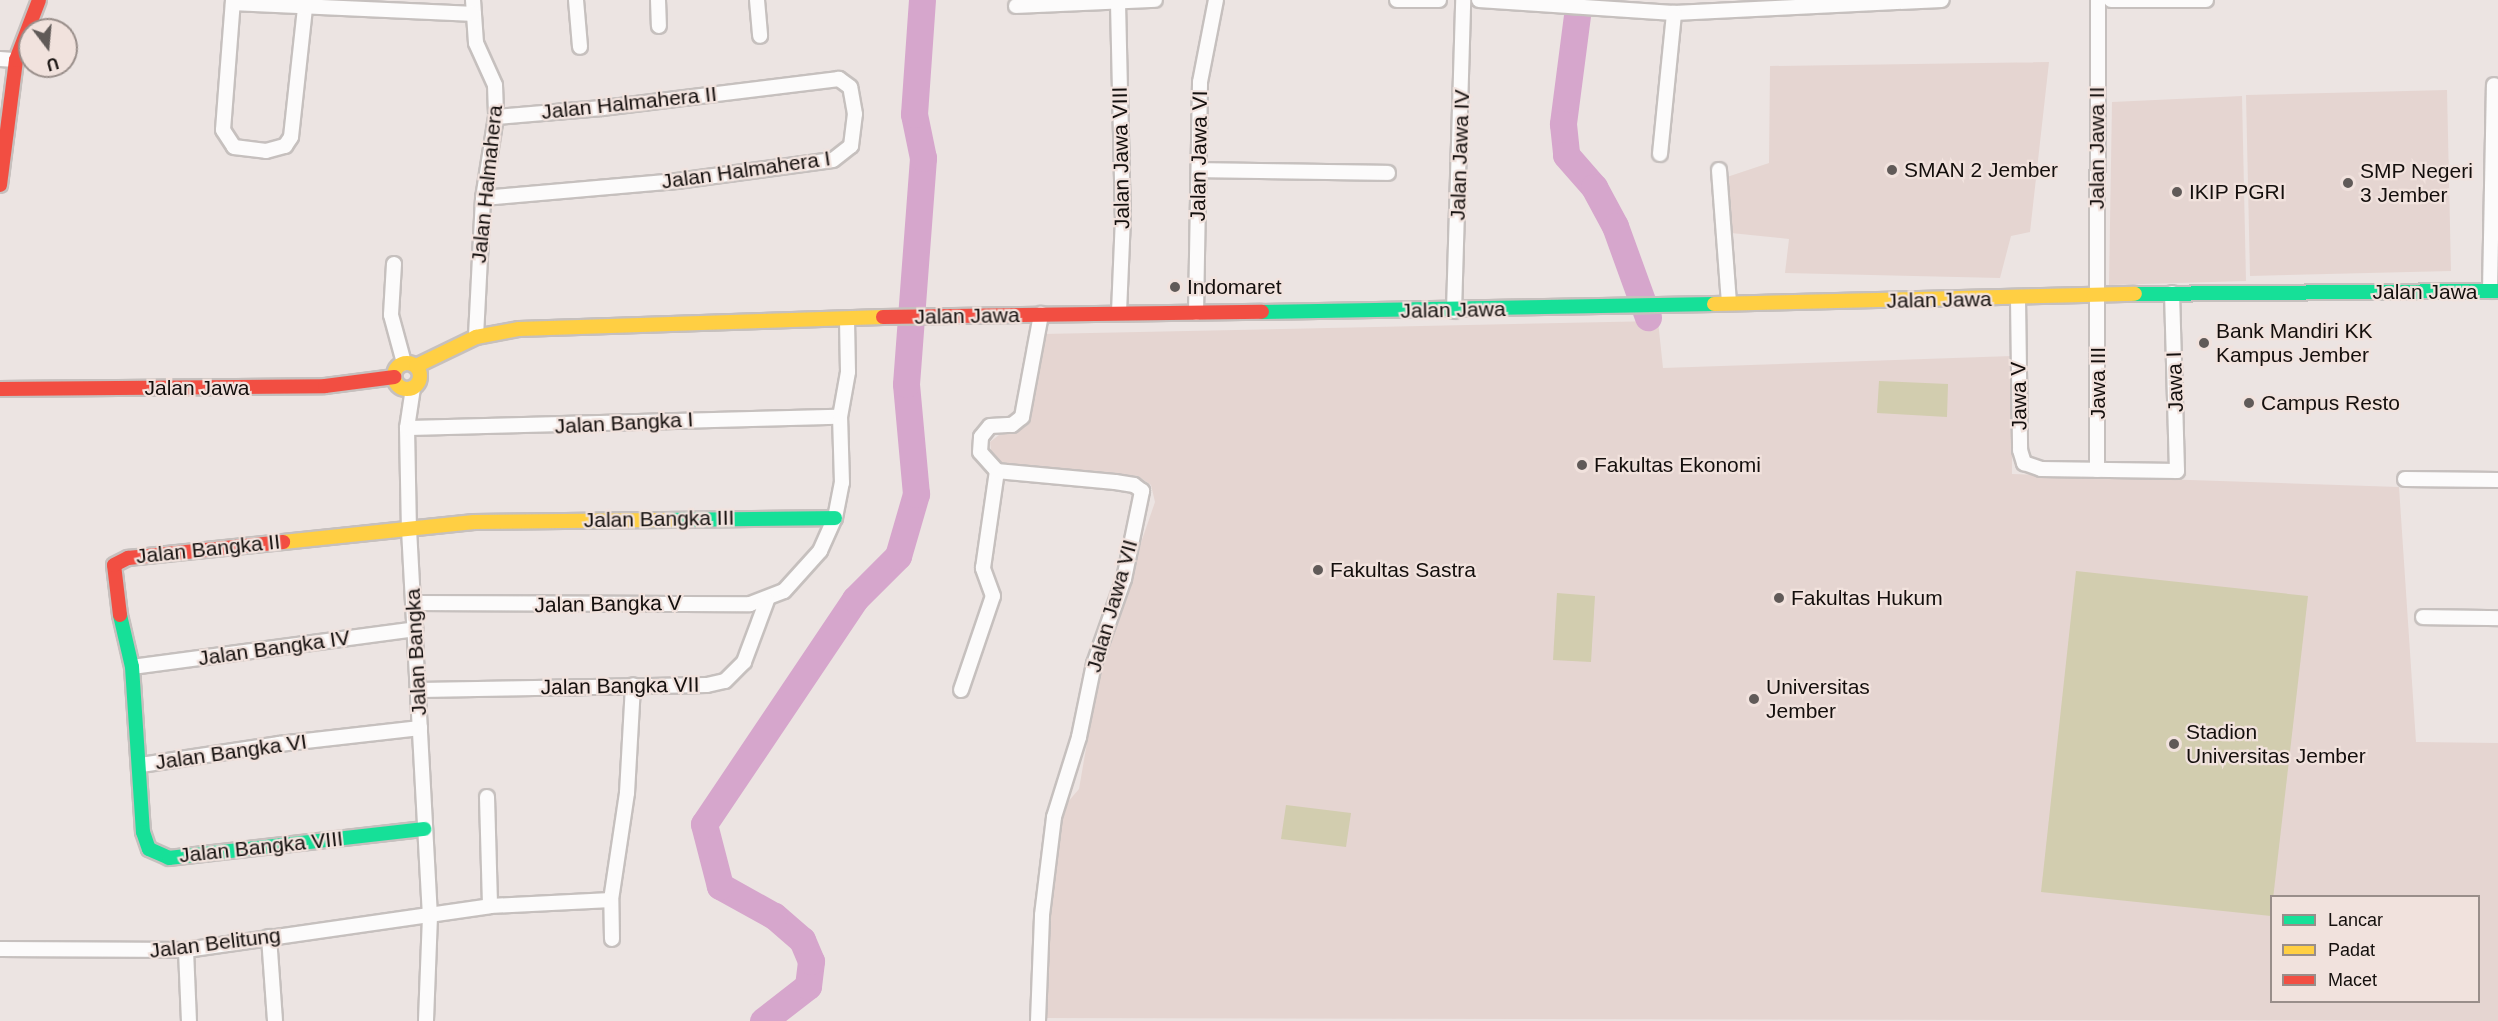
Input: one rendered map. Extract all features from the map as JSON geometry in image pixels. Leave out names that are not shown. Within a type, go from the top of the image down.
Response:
[{"type":"main road","points":[[0,185],[16,60],[39,0]]},
{"type":"main road","name":"Jalan Jawa","points":[[410,365],[476,337],[531,329],[957,315],[1454,311],[1643,303],[2018,299],[2172,293],[2494,291]]},
{"type":"main road","points":[[410,365],[420,376],[413,388],[403,388],[394,377],[410,365]]},
{"type":"main road","name":"Jalan Jawa","points":[[0,389],[325,386],[394,377]]},
{"type":"main road","name":"Jalan Bangka III","points":[[409,529],[474,522],[835,518]]},
{"type":"main road","name":"Jalan Bangka II","points":[[132,667],[112,575],[118,561],[409,529]]},
{"type":"main road","name":"Jalan Bangka VI","points":[[132,667],[141,765]]},
{"type":"main road","name":"Jalan Bangka VIII","points":[[141,765],[143,832],[149,849],[162,856],[424,829]]},
{"type":"street","points":[[576,0],[580,47]]},
{"type":"street","points":[[658,0],[659,26]]},
{"type":"street","points":[[757,0],[760,36]]},
{"type":"street","points":[[1016,6],[1155,0]]},
{"type":"street","name":"Jalan Jawa VI","points":[[1196,313],[1200,82],[1216,0]]},
{"type":"street","points":[[1397,0],[1439,0]]},
{"type":"street","name":"Jalan Jawa IV","points":[[1454,311],[1464,0]]},
{"type":"street","points":[[1479,0],[1540,1],[1674,13],[1942,0]]},
{"type":"street","name":"Jalan Jawa II","points":[[2098,0],[2098,296]]},
{"type":"street","points":[[2111,0],[2206,0]]},
{"type":"street","points":[[306,3],[291,137],[280,148],[257,151],[230,144],[223,130],[233,2],[306,3],[473,7]]},
{"type":"street","name":"Jalan Jawa VIII","points":[[1118,3],[1123,217],[1119,313]]},
{"type":"street","name":"Jalan Halmahera","points":[[473,7],[476,43],[495,85],[496,117],[483,198],[476,337]]},
{"type":"street","points":[[1660,154],[1674,13]]},
{"type":"street","points":[[0,59],[16,60]]},
{"type":"street","name":"Jalan Halmahera I","points":[[483,198],[677,181],[833,160],[847,150],[854,133],[855,114],[846,80],[762,87]]},
{"type":"street","points":[[2494,85],[2494,291]]},
{"type":"street","name":"Jalan Halmahera II","points":[[496,117],[602,108],[762,87]]},
{"type":"street","points":[[1199,170],[1388,173]]},
{"type":"street","points":[[1719,170],[1729,302]]},
{"type":"street","points":[[394,264],[391,315],[410,365]]},
{"type":"street","name":"Jawa I","points":[[2097,470],[2177,471],[2172,293]]},
{"type":"street","name":"Jawa III","points":[[2097,470],[2098,296]]},
{"type":"street","name":"Jawa V","points":[[2018,299],[2020,454],[2027,466],[2097,470]]},
{"type":"street","points":[[962,690],[993,596],[982,568],[997,471],[980,452],[981,437],[990,426],[1012,425],[1022,417],[1041,314]]},
{"type":"street","points":[[835,518],[842,483],[840,417],[848,372],[847,320]]},
{"type":"street","name":"Jalan Bangka","points":[[413,388],[407,428],[409,529],[420,690],[429,916],[426,1021]]},
{"type":"street","name":"Jalan Bangka I","points":[[407,428],[840,417]]},
{"type":"street","name":"Jalan Jawa VII","points":[[997,471],[1125,483],[1142,491],[1124,579],[1094,664],[1079,736],[1054,817],[1042,915],[1038,1021]]},
{"type":"street","points":[[2405,479],[2498,480]]},
{"type":"street","name":"Jalan Bangka V","points":[[414,603],[750,604],[767,600],[796,581],[820,551],[835,518]]},
{"type":"street","name":"Jalan Bangka VII","points":[[420,690],[707,685],[732,678],[744,662],[767,600]]},
{"type":"street","points":[[2423,617],[2498,618]]},
{"type":"street","name":"Jalan Bangka IV","points":[[132,667],[415,629]]},
{"type":"street","points":[[612,939],[611,900],[627,793],[633,685]]},
{"type":"street","name":"Jalan Bangka VI","points":[[141,765],[279,744],[420,728]]},
{"type":"street","points":[[487,797],[490,906]]},
{"type":"street","name":"Jalan Belitung","points":[[0,949],[186,950],[490,906],[611,900]]},
{"type":"street","points":[[269,937],[275,1021]]},
{"type":"street","points":[[186,950],[189,1021]]},
{"type":"shaded area","name":"SMAN 2 Jember","points":[[2049,62],[2030,232],[2011,236],[2000,278],[1785,273],[1789,239],[1731,233],[1727,177],[1769,163],[1770,66]]},
{"type":"shaded area","name":"SMP Negeri 3 Jember","points":[[2447,90],[2451,271],[2250,276],[2246,95]]},
{"type":"shaded area","name":"IKIP PGRI","points":[[2242,96],[2246,281],[2109,285],[2112,102]]},
{"type":"shaded area","name":"Universitas Jember","points":[[1658,321],[1663,368],[2012,356],[2012,474],[2399,487],[2416,742],[2498,743],[2498,1021],[1039,1018],[1061,810],[1079,789],[1102,656],[1155,502],[1151,485],[1138,476],[1006,465],[992,459],[990,442],[999,435],[1016,432],[1031,416],[1043,334]]},
{"type":"shaded area","points":[[1879,381],[1948,384],[1947,417],[1877,413]]},
{"type":"shaded area","name":"Stadion Universitas Jember","points":[[2076,571],[2308,596],[2273,895],[2270,895],[2270,916],[2041,892]]},
{"type":"shaded area","points":[[1557,593],[1595,596],[1591,662],[1553,660]]},
{"type":"shaded area","points":[[1286,805],[1351,813],[1346,847],[1281,839]]},
{"type":"waterway","points":[[763,1021],[808,986],[811,961],[802,940],[774,916],[720,886],[704,824],[855,599],[898,556],[916,494],[906,384],[923,158],[914,114],[922,0]]},
{"type":"waterway","points":[[1579,0],[1563,124],[1566,155],[1594,187],[1615,226],[1648,317]]},
{"type":"traffic: fast","points":[[2135,294],[2498,291]]},
{"type":"traffic: fast","points":[[1262,312],[1714,304]]},
{"type":"traffic: fast","points":[[671,520],[835,518]]},
{"type":"traffic: fast","points":[[120,615],[132,667],[143,832],[149,849],[169,858],[424,829]]},
{"type":"traffic: slow","points":[[1714,304],[2135,294]]},
{"type":"traffic: slow","points":[[416,366],[476,337],[519,329],[883,317]]},
{"type":"traffic: slow","points":[[407,363],[416,367],[420,376],[416,385],[407,389],[398,385],[394,376],[398,367],[407,363]]},
{"type":"traffic: slow","points":[[283,542],[474,522],[671,520]]},
{"type":"traffic: jam","points":[[0,185],[16,60],[39,0]]},
{"type":"traffic: jam","points":[[883,317],[1262,312]]},
{"type":"traffic: jam","points":[[0,389],[325,386],[394,377]]},
{"type":"traffic: jam","points":[[120,615],[114,565],[128,558],[283,542]]},
{"type":"place","name":"SMAN 2 Jember","points":[[1892,170]]},
{"type":"place","name":"SMP Negeri 3 Jember","points":[[2348,183]]},
{"type":"place","name":"IKIP PGRI","points":[[2177,192]]},
{"type":"place","name":"Indomaret","points":[[1175,287]]},
{"type":"place","name":"Bank Mandiri KK Kampus Jember","points":[[2204,343]]},
{"type":"place","name":"Campus Resto","points":[[2249,403]]},
{"type":"place","name":"Fakultas Ekonomi","points":[[1582,465]]},
{"type":"place","name":"Fakultas Sastra","points":[[1318,570]]},
{"type":"place","name":"Fakultas Hukum","points":[[1779,598]]},
{"type":"place","name":"Universitas Jember","points":[[1754,699]]},
{"type":"place","name":"Stadion Universitas Jember","points":[[2174,744]]}]
